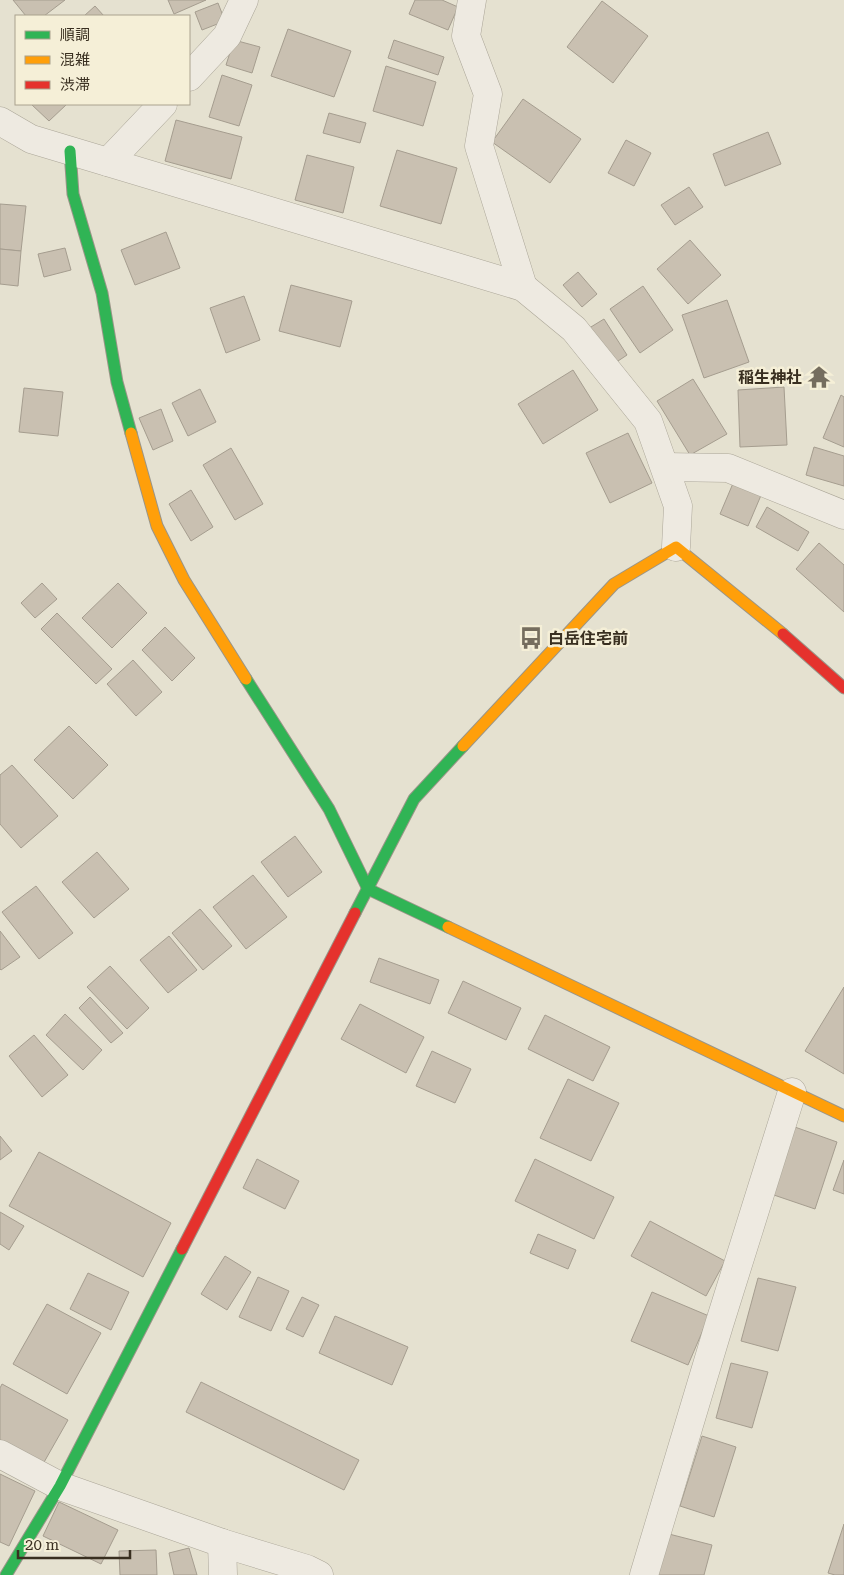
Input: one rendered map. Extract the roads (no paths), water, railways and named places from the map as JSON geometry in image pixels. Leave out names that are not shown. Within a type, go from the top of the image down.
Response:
[{"type":"street","points":[[190,76],[228,36],[244,0]]},
{"type":"street","points":[[472,0],[466,36],[488,94],[479,146],[524,287]]},
{"type":"street","points":[[108,162],[162,105]]},
{"type":"street","points":[[0,121],[31,139],[524,287],[574,329],[648,421],[678,506],[676,547]]},
{"type":"street","points":[[70,151],[73,194],[102,293],[117,382],[157,526],[184,580],[329,809],[368,889],[844,1116]]},
{"type":"street","points":[[665,467],[728,468],[844,515]]},
{"type":"street","points":[[6,1575],[60,1486],[414,799],[614,584],[676,547]]},
{"type":"street","points":[[676,547],[765,618],[844,688]]},
{"type":"street","points":[[644,1575],[719,1325],[792,1092]]},
{"type":"street","points":[[0,1454],[60,1486],[222,1543],[307,1569],[319,1575]]},
{"type":"street","points":[[222,1543],[223,1575]]},
{"type":"place","name":"稲生神社","points":[[819,377]]},
{"type":"place","name":"白岳住宅前","points":[[531,638]]}]
